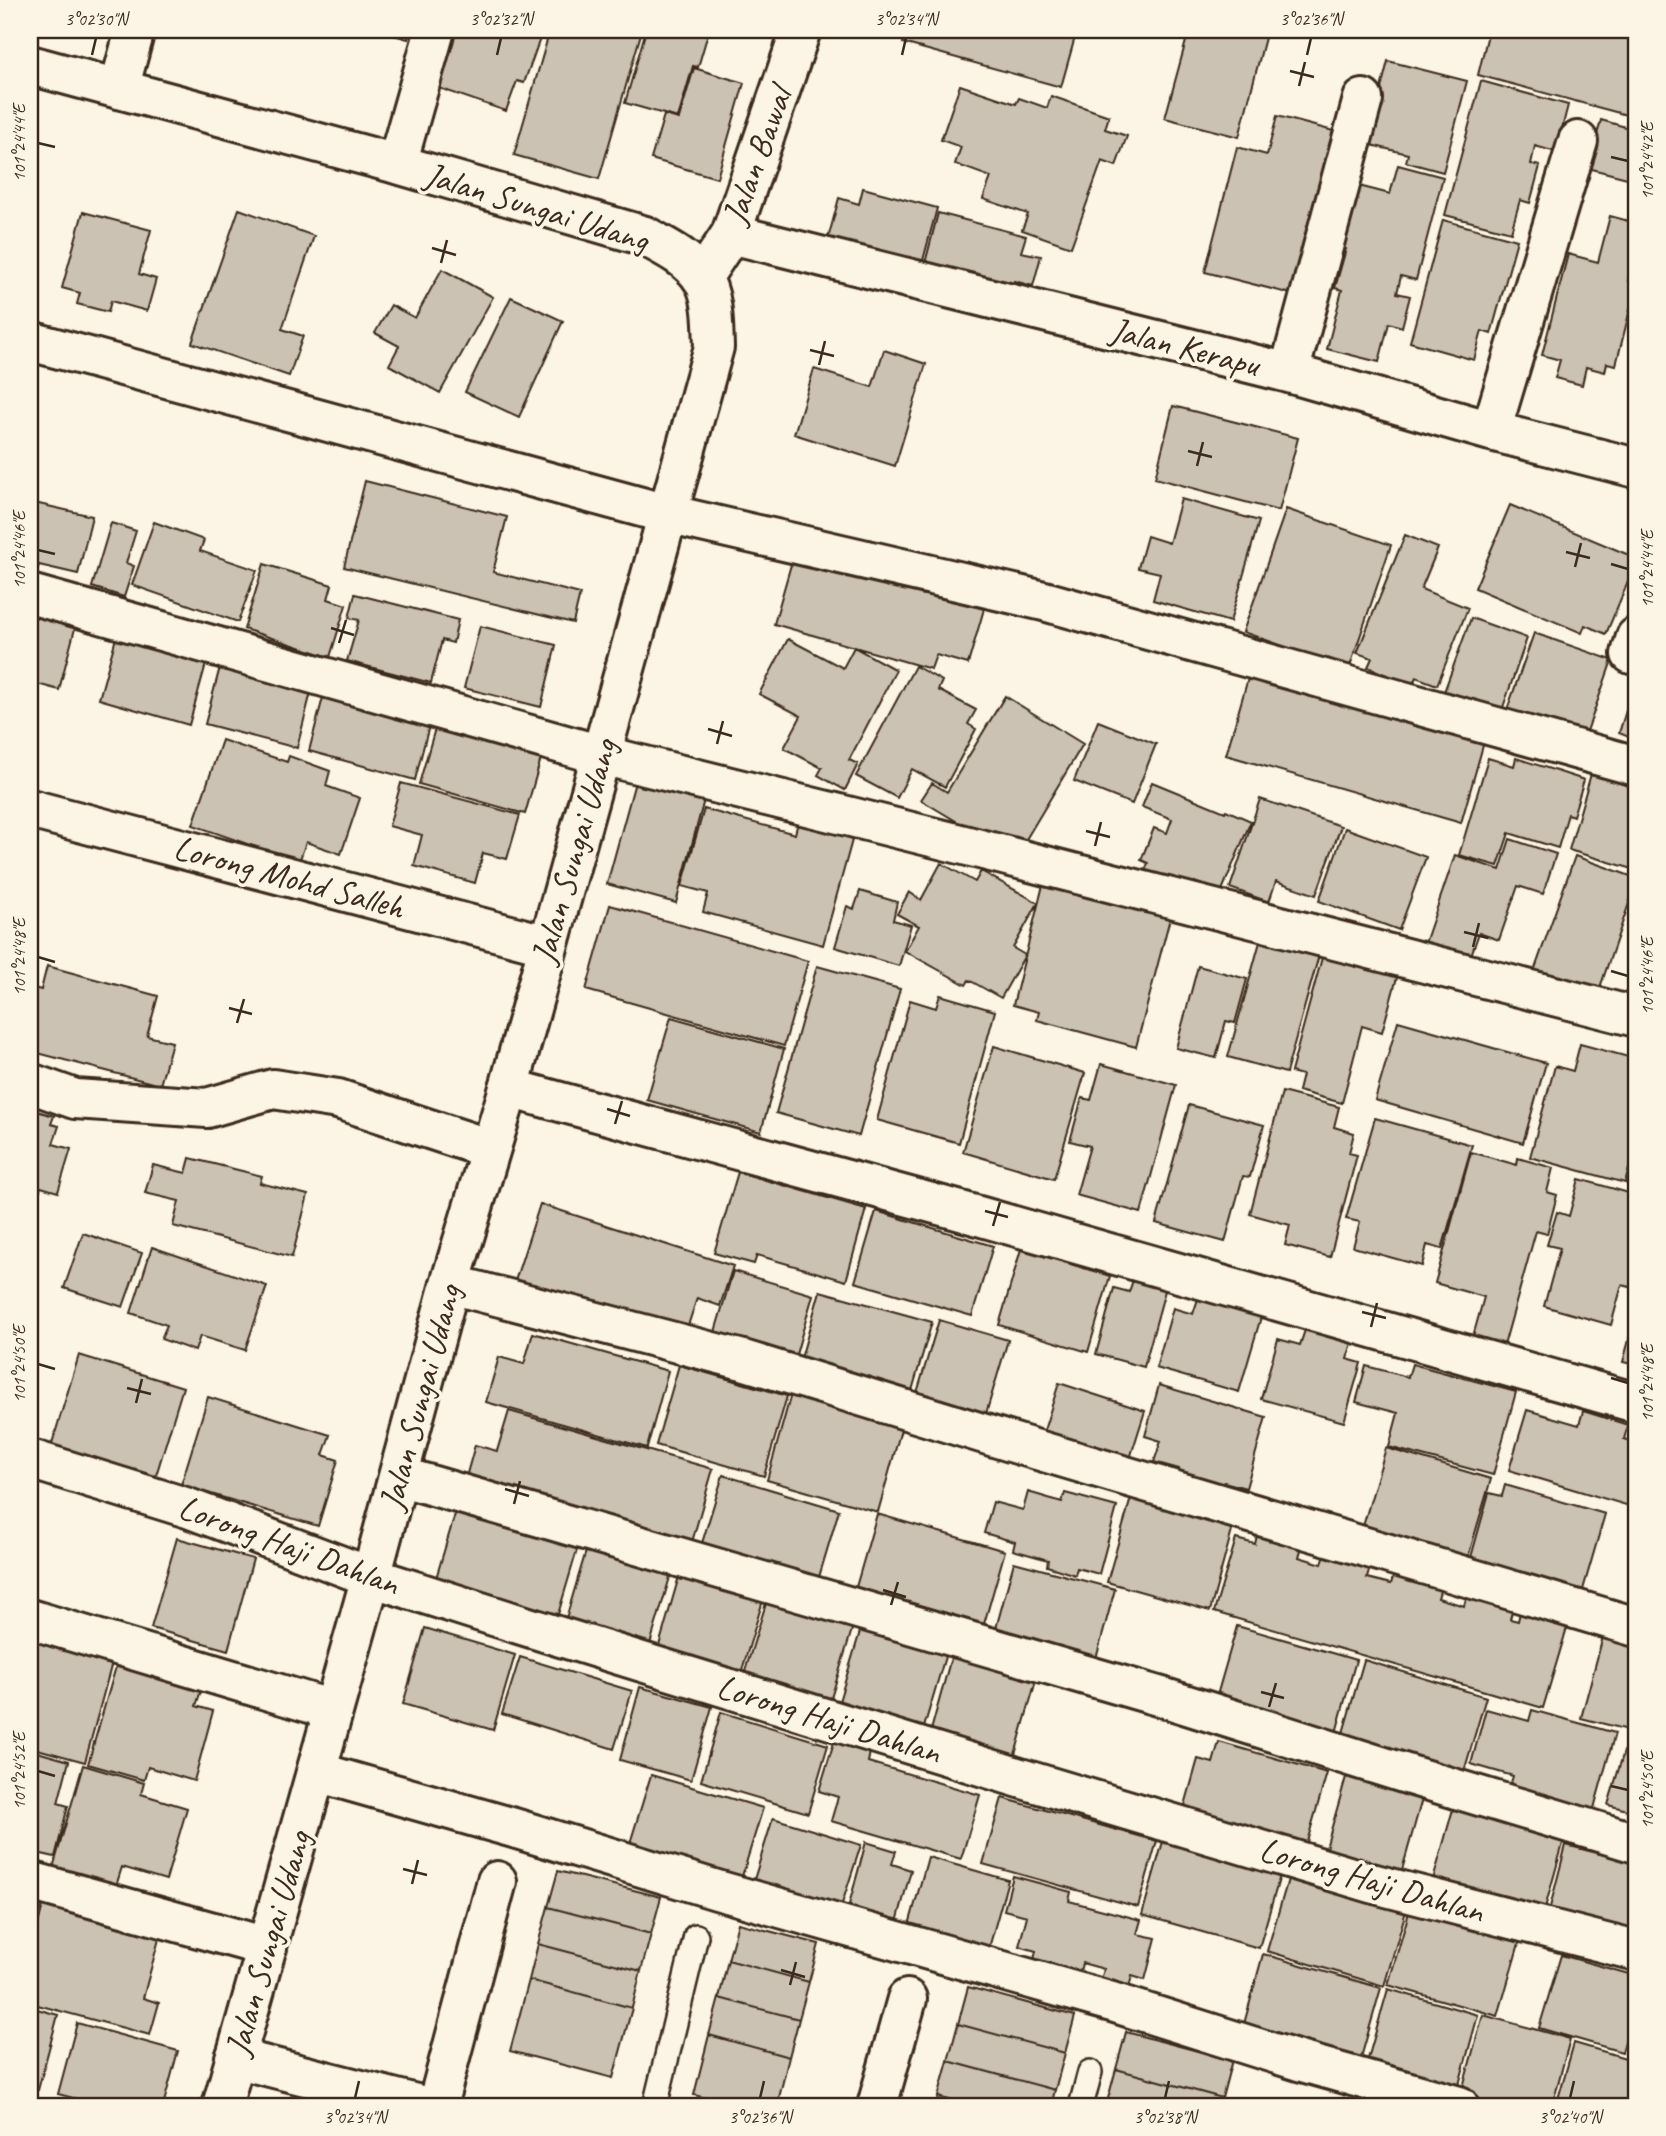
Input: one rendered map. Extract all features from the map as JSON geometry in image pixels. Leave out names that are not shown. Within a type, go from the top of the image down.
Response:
[{"type":"street","points":[[119,89],[135,30]]},
{"type":"street","points":[[397,164],[435,30]]},
{"type":"street","name":"Jalan Bawal","points":[[702,278],[731,234],[801,30]]},
{"type":"street","name":"Jalan Sungai Udang","points":[[30,65],[397,164],[645,236],[679,255],[702,278],[712,309],[714,347],[509,1088],[450,1284],[317,1772],[222,2106]]},
{"type":"street","points":[[1289,373],[1363,99]]},
{"type":"street","points":[[1491,431],[1578,141]]},
{"type":"street","name":"Jalan Kerapu","points":[[731,234],[1289,373],[1491,431],[1636,468]]},
{"type":"street","points":[[30,341],[667,514],[1044,601],[1636,766]]},
{"type":"street","points":[[30,594],[601,755],[978,848],[1636,1017]]},
{"type":"street","name":"Lorong Mohd Salleh","points":[[30,809],[548,945]]},
{"type":"street","points":[[30,1083],[75,1098],[207,1108],[273,1088],[338,1099],[490,1149]]},
{"type":"street","points":[[509,1088],[961,1211],[1636,1403]]},
{"type":"street","points":[[450,1284],[743,1360],[1636,1627]]},
{"type":"street","name":"Lorong Haji Dahlan","points":[[30,1459],[188,1508],[371,1577],[1020,1778],[1362,1880],[1636,1951]]},
{"type":"street","points":[[399,1476],[1165,1698],[1636,1843]]},
{"type":"street","points":[[30,1619],[333,1710]]},
{"type":"street","points":[[317,1772],[717,1890],[1112,2002],[1299,2061],[1459,2106]]},
{"type":"street","points":[[30,1881],[267,1948]]},
{"type":"street","points":[[437,2106],[496,1881]]},
{"type":"street","points":[[877,2106],[907,1999]]},
{"type":"street","points":[[235,2058],[424,2106]]},
{"type":"lane","points":[[655,2106],[696,1936]]},
{"type":"lane","points":[[1081,2106],[1090,2072]]},
{"type":"building","points":[[376,30],[411,30],[408,39]]},
{"type":"building","points":[[453,30],[543,30],[524,83],[517,81],[506,111],[433,86]]},
{"type":"building","points":[[550,30],[642,30],[599,179],[514,155]]},
{"type":"building","points":[[646,30],[709,30],[698,67],[693,66],[678,118],[625,103]]},
{"type":"building","points":[[907,30],[1077,30],[1061,87],[903,43]]},
{"type":"building","points":[[1189,30],[1267,30],[1239,137],[1165,118]]},
{"type":"building","points":[[1489,30],[1636,30],[1634,117],[1478,75]]},
{"type":"building","points":[[1388,61],[1467,81],[1443,172],[1406,162],[1408,154],[1367,144]]},
{"type":"building","points":[[694,68],[744,83],[717,178],[651,159],[664,115],[679,119]]},
{"type":"building","points":[[1481,81],[1568,105],[1556,152],[1535,146],[1531,164],[1540,166],[1530,203],[1520,200],[1511,232],[1445,215]]},
{"type":"building","points":[[960,85],[1016,104],[1019,98],[1047,108],[1051,96],[1109,116],[1105,129],[1127,136],[1116,166],[1102,161],[1071,247],[1022,230],[1028,214],[983,199],[991,177],[955,164],[961,147],[941,140]]},
{"type":"building","points":[[1277,116],[1341,133],[1299,296],[1205,272],[1237,147],[1267,155]]},
{"type":"building","points":[[1601,120],[1636,130],[1635,180],[1588,168]]},
{"type":"building","points":[[1398,165],[1443,177],[1416,280],[1401,276],[1397,293],[1410,296],[1402,327],[1389,323],[1379,362],[1327,349],[1342,290],[1335,288],[1346,249],[1335,247],[1351,184],[1390,194]]},
{"type":"building","points":[[863,188],[937,208],[918,279],[825,250],[839,198],[859,204]]},
{"type":"building","points":[[239,209],[314,236],[282,329],[303,336],[289,376],[192,343]]},
{"type":"building","points":[[83,212],[151,230],[139,274],[156,279],[147,311],[111,301],[108,312],[77,304],[80,293],[62,288]]},
{"type":"building","points":[[938,213],[1026,236],[1021,252],[1041,256],[1033,286],[1014,281],[1009,298],[922,275]]},
{"type":"building","points":[[1610,216],[1636,223],[1636,249],[1628,281],[1636,283],[1636,286],[1616,365],[1607,363],[1605,372],[1586,367],[1582,385],[1555,378],[1560,360],[1542,355],[1568,254],[1598,262]]},
{"type":"building","points":[[1443,220],[1517,240],[1491,334],[1482,331],[1474,360],[1410,342]]},
{"type":"building","points":[[442,269],[493,297],[440,393],[389,365],[399,346],[375,333],[391,305],[415,318]]},
{"type":"building","points":[[511,297],[563,321],[519,417],[465,392]]},
{"type":"building","points":[[884,350],[926,364],[895,466],[794,434],[814,369],[872,387]]},
{"type":"building","points":[[1173,406],[1298,438],[1279,511],[1155,478]]},
{"type":"building","points":[[365,481],[507,517],[493,572],[580,594],[573,623],[344,567]]},
{"type":"building","points":[[1181,499],[1259,521],[1230,622],[1153,600],[1160,573],[1138,568],[1147,536],[1169,543]]},
{"type":"building","points":[[30,502],[92,516],[78,574],[39,565],[36,574],[30,573]]},
{"type":"building","points":[[1510,505],[1636,558],[1606,634],[1585,625],[1582,633],[1475,588]]},
{"type":"building","points":[[1286,509],[1391,545],[1349,669],[1243,632]]},
{"type":"building","points":[[154,522],[204,540],[200,551],[257,570],[238,622],[132,585]]},
{"type":"building","points":[[111,523],[136,531],[126,563],[134,566],[124,597],[92,587]]},
{"type":"building","points":[[1405,535],[1438,548],[1421,589],[1468,608],[1437,685],[1416,677],[1412,686],[1368,667],[1372,658],[1357,653]]},
{"type":"building","points":[[794,554],[984,609],[968,664],[936,655],[931,669],[774,624]]},
{"type":"building","points":[[264,564],[332,585],[328,599],[346,605],[330,657],[244,629]]},
{"type":"building","points":[[355,594],[458,620],[453,643],[442,640],[431,683],[347,661],[359,620],[349,618]]},
{"type":"building","points":[[30,600],[79,613],[59,690],[30,682]]},
{"type":"building","points":[[1471,618],[1527,638],[1501,713],[1444,692]]},
{"type":"building","points":[[480,626],[556,645],[541,707],[464,688]]},
{"type":"building","points":[[119,627],[209,653],[189,725],[99,699]]},
{"type":"building","points":[[1534,633],[1612,660],[1585,737],[1507,710]]},
{"type":"building","points":[[788,639],[843,668],[854,647],[896,670],[849,760],[858,764],[845,790],[818,775],[822,768],[784,748],[801,716],[759,694]]},
{"type":"building","points":[[915,666],[942,681],[938,690],[976,710],[968,724],[976,729],[945,787],[912,769],[897,798],[856,776]]},
{"type":"building","points":[[220,667],[313,684],[297,748],[205,724]]},
{"type":"building","points":[[1249,675],[1484,742],[1461,823],[1226,755]]},
{"type":"building","points":[[1636,679],[1636,757],[1629,755],[1634,739],[1619,733]]},
{"type":"building","points":[[326,686],[432,714],[415,780],[309,751]]},
{"type":"building","points":[[30,692],[37,694],[30,722]]},
{"type":"building","points":[[1005,696],[1083,744],[1022,846],[1002,834],[996,845],[921,800],[932,783],[947,792]]},
{"type":"building","points":[[440,711],[546,741],[525,814],[419,784]]},
{"type":"building","points":[[1098,721],[1156,744],[1132,804],[1074,781]]},
{"type":"building","points":[[222,740],[287,762],[289,756],[330,771],[326,786],[360,798],[341,854],[306,842],[299,862],[193,825]]},
{"type":"building","points":[[1488,758],[1514,766],[1516,758],[1584,780],[1573,816],[1568,814],[1558,848],[1509,833],[1498,866],[1459,855]]},
{"type":"building","points":[[1591,774],[1636,788],[1636,870],[1569,850]]},
{"type":"building","points":[[635,782],[704,800],[676,903],[607,884]]},
{"type":"building","points":[[1152,782],[1251,821],[1221,893],[1195,882],[1191,892],[1144,873],[1148,863],[1141,860],[1154,828],[1167,833],[1172,819],[1142,807]]},
{"type":"building","points":[[401,783],[520,815],[507,859],[483,853],[475,883],[414,866],[422,835],[389,826]]},
{"type":"building","points":[[1260,799],[1341,826],[1316,895],[1276,881],[1269,902],[1230,888]]},
{"type":"building","points":[[704,809],[795,834],[799,818],[854,833],[823,945],[703,912],[708,893],[682,886]]},
{"type":"building","points":[[1345,828],[1426,857],[1399,930],[1319,901]]},
{"type":"building","points":[[1510,839],[1556,854],[1543,894],[1518,886],[1499,940],[1479,933],[1470,958],[1425,943],[1455,855],[1500,870]]},
{"type":"building","points":[[1575,856],[1636,878],[1595,1002],[1531,980]]},
{"type":"building","points":[[941,863],[975,882],[981,871],[1038,903],[1013,948],[1025,955],[1001,998],[969,980],[966,985],[905,951],[919,926],[897,914],[909,892],[921,900]]},
{"type":"building","points":[[1043,885],[1170,918],[1136,1047],[1037,1020],[1039,1012],[1013,1005]]},
{"type":"building","points":[[860,891],[897,902],[893,920],[911,925],[899,966],[835,947],[847,906],[854,909]]},
{"type":"building","points":[[610,905],[808,961],[784,1046],[586,990]]},
{"type":"building","points":[[1261,938],[1319,955],[1286,1073],[1228,1057]]},
{"type":"building","points":[[1323,954],[1398,974],[1382,1032],[1362,1026],[1342,1103],[1298,1091],[1302,1075],[1291,1072]]},
{"type":"building","points":[[47,966],[158,996],[147,1036],[172,1042],[160,1085],[30,1051],[30,987],[41,990]]},
{"type":"building","points":[[817,966],[900,989],[859,1136],[776,1113]]},
{"type":"building","points":[[1198,966],[1247,979],[1235,1023],[1226,1021],[1216,1058],[1176,1048]]},
{"type":"building","points":[[940,995],[995,1011],[959,1143],[877,1120],[910,1000],[936,1008]]},
{"type":"building","points":[[671,1017],[784,1049],[761,1132],[647,1100]]},
{"type":"building","points":[[1398,1021],[1546,1063],[1523,1143],[1375,1100]]},
{"type":"building","points":[[1580,1044],[1636,1059],[1636,1144],[1625,1183],[1530,1157],[1555,1066],[1573,1071]]},
{"type":"building","points":[[994,1046],[1085,1073],[1054,1179],[963,1152]]},
{"type":"building","points":[[1101,1064],[1176,1085],[1141,1213],[1076,1195],[1090,1146],[1070,1141],[1082,1098],[1091,1100]]},
{"type":"building","points":[[1282,1092],[1339,1107],[1334,1127],[1354,1133],[1349,1153],[1357,1155],[1330,1257],[1285,1245],[1290,1225],[1250,1214]]},
{"type":"building","points":[[1189,1105],[1264,1125],[1250,1177],[1243,1176],[1225,1242],[1156,1223]]},
{"type":"building","points":[[30,1109],[54,1116],[51,1124],[59,1126],[53,1144],[71,1149],[58,1192],[41,1187],[38,1195],[30,1192]]},
{"type":"building","points":[[1375,1118],[1472,1145],[1442,1249],[1427,1245],[1422,1266],[1353,1247],[1360,1222],[1346,1219]]},
{"type":"building","points":[[1471,1152],[1517,1165],[1518,1158],[1553,1168],[1547,1192],[1557,1195],[1547,1234],[1536,1231],[1503,1349],[1472,1340],[1484,1297],[1435,1283]]},
{"type":"building","points":[[1636,1153],[1636,1187],[1627,1184]]},
{"type":"building","points":[[190,1158],[262,1176],[260,1183],[308,1195],[292,1257],[173,1226],[179,1201],[145,1193],[153,1165],[186,1173]]},
{"type":"building","points":[[738,1172],[866,1209],[846,1281],[757,1255],[754,1264],[714,1253]]},
{"type":"building","points":[[1579,1179],[1636,1195],[1636,1279],[1634,1288],[1622,1285],[1611,1325],[1544,1306],[1560,1248],[1547,1245],[1557,1212],[1569,1216]]},
{"type":"building","points":[[540,1204],[733,1266],[720,1306],[697,1298],[683,1341],[513,1287]]},
{"type":"building","points":[[876,1211],[993,1246],[972,1316],[855,1282]]},
{"type":"building","points":[[83,1233],[142,1253],[123,1307],[64,1288]]},
{"type":"building","points":[[152,1247],[267,1286],[245,1350],[200,1336],[195,1351],[161,1339],[167,1325],[131,1313]]},
{"type":"building","points":[[1021,1249],[1110,1276],[1088,1352],[999,1325]]},
{"type":"building","points":[[733,1271],[813,1295],[793,1365],[712,1342]]},
{"type":"building","points":[[1134,1277],[1166,1287],[1144,1367],[1096,1354],[1114,1288],[1129,1292]]},
{"type":"building","points":[[820,1291],[932,1322],[911,1394],[800,1362]]},
{"type":"building","points":[[1198,1299],[1261,1317],[1239,1392],[1156,1368],[1173,1308],[1193,1314]]},
{"type":"building","points":[[1636,1314],[1636,1365],[1623,1362]]},
{"type":"building","points":[[939,1320],[1008,1340],[985,1417],[916,1396]]},
{"type":"building","points":[[1305,1330],[1352,1343],[1347,1359],[1361,1363],[1344,1422],[1261,1399],[1278,1339],[1300,1345]]},
{"type":"building","points":[[533,1333],[668,1371],[647,1448],[486,1402],[499,1357],[524,1364]]},
{"type":"building","points":[[79,1355],[183,1387],[154,1482],[50,1450]]},
{"type":"building","points":[[1412,1364],[1516,1392],[1493,1475],[1389,1447],[1398,1413],[1356,1402],[1366,1366],[1408,1377]]},
{"type":"building","points":[[679,1365],[787,1396],[764,1476],[656,1445]]},
{"type":"building","points":[[1059,1383],[1145,1411],[1127,1468],[1041,1440]]},
{"type":"building","points":[[1159,1385],[1266,1417],[1246,1488],[1224,1482],[1220,1497],[1174,1483],[1179,1469],[1154,1462],[1161,1441],[1145,1436]]},
{"type":"building","points":[[791,1394],[902,1426],[878,1512],[767,1480]]},
{"type":"building","points":[[208,1397],[330,1435],[323,1455],[338,1460],[318,1526],[181,1485]]},
{"type":"building","points":[[1527,1410],[1579,1425],[1583,1411],[1628,1425],[1624,1439],[1636,1443],[1636,1508],[1509,1470]]},
{"type":"building","points":[[509,1411],[713,1469],[692,1542],[466,1477],[475,1445],[497,1451]]},
{"type":"building","points":[[1386,1448],[1491,1479],[1466,1564],[1361,1533]]},
{"type":"building","points":[[723,1475],[839,1510],[819,1577],[702,1543]]},
{"type":"building","points":[[1505,1485],[1605,1514],[1580,1600],[1468,1568],[1489,1493],[1502,1496]]},
{"type":"building","points":[[1028,1492],[1062,1502],[1065,1493],[1117,1507],[1099,1574],[1077,1568],[1075,1575],[1047,1566],[1048,1560],[1013,1550],[1015,1542],[984,1533],[993,1502],[1023,1510]]},
{"type":"building","points":[[1131,1498],[1233,1527],[1210,1611],[1107,1582]]},
{"type":"building","points":[[458,1504],[580,1540],[556,1621],[434,1585]]},
{"type":"building","points":[[877,1514],[1005,1551],[984,1624],[856,1587]]},
{"type":"building","points":[[1258,1531],[1303,1543],[1299,1557],[1322,1564],[1326,1550],[1371,1564],[1367,1578],[1391,1584],[1395,1570],[1442,1584],[1438,1598],[1464,1606],[1468,1591],[1514,1604],[1510,1619],[1518,1621],[1521,1608],[1569,1621],[1543,1708],[1214,1612],[1236,1539],[1255,1544]]},
{"type":"building","points":[[177,1538],[253,1559],[228,1650],[151,1628]]},
{"type":"building","points":[[589,1541],[673,1567],[648,1651],[564,1625]]},
{"type":"building","points":[[1014,1562],[1115,1589],[1093,1670],[992,1643]]},
{"type":"building","points":[[680,1573],[764,1597],[739,1680],[656,1656]]},
{"type":"building","points":[[768,1597],[854,1623],[828,1708],[742,1681]]},
{"type":"building","points":[[862,1625],[947,1650],[922,1734],[837,1708]]},
{"type":"building","points":[[1237,1626],[1356,1660],[1334,1740],[1214,1706]]},
{"type":"building","points":[[425,1628],[515,1655],[493,1730],[403,1704]]},
{"type":"building","points":[[1604,1633],[1636,1642],[1636,1732],[1581,1718]]},
{"type":"building","points":[[30,1637],[113,1659],[85,1762],[30,1747]]},
{"type":"building","points":[[952,1654],[1037,1677],[1014,1758],[930,1734]]},
{"type":"building","points":[[520,1657],[632,1691],[614,1749],[502,1714]]},
{"type":"building","points":[[1364,1660],[1486,1697],[1463,1775],[1341,1740]]},
{"type":"building","points":[[117,1663],[202,1687],[196,1706],[213,1711],[194,1781],[148,1767],[144,1780],[88,1764]]},
{"type":"building","points":[[640,1687],[712,1707],[691,1780],[620,1760]]},
{"type":"building","points":[[1486,1709],[1529,1721],[1532,1710],[1615,1733],[1591,1819],[1507,1796],[1513,1776],[1471,1764]]},
{"type":"building","points":[[721,1712],[828,1745],[808,1813],[701,1781]]},
{"type":"building","points":[[834,1742],[870,1752],[868,1762],[980,1795],[961,1859],[831,1821],[838,1797],[819,1791]]},
{"type":"building","points":[[1219,1742],[1327,1773],[1304,1852],[1182,1816],[1198,1759],[1213,1763]]},
{"type":"building","points":[[1625,1748],[1636,1751],[1636,1834],[1629,1832],[1635,1812],[1608,1805]]},
{"type":"building","points":[[30,1750],[69,1761],[58,1803],[68,1806],[55,1857],[37,1853],[34,1863],[30,1862]]},
{"type":"building","points":[[83,1765],[144,1783],[141,1794],[187,1808],[166,1880],[122,1867],[116,1886],[53,1868]]},
{"type":"building","points":[[651,1775],[763,1808],[739,1886],[627,1853]]},
{"type":"building","points":[[1346,1777],[1422,1799],[1400,1877],[1324,1855]]},
{"type":"building","points":[[1002,1798],[1157,1841],[1138,1907],[983,1864]]},
{"type":"building","points":[[1453,1809],[1564,1840],[1543,1915],[1432,1884]]},
{"type":"building","points":[[773,1818],[861,1845],[839,1913],[752,1886]]},
{"type":"building","points":[[1164,1838],[1281,1872],[1259,1948],[1142,1915]]},
{"type":"building","points":[[866,1842],[896,1851],[892,1864],[911,1870],[896,1926],[847,1912]]},
{"type":"building","points":[[1566,1845],[1636,1863],[1636,1937],[1548,1915]]},
{"type":"building","points":[[928,1857],[1008,1880],[989,1948],[909,1925]]},
{"type":"building","points":[[558,1871],[661,1897],[651,1934],[548,1907]]},
{"type":"building","points":[[1013,1876],[1071,1892],[1069,1901],[1141,1920],[1137,1934],[1156,1938],[1145,1980],[1132,1976],[1128,1991],[1100,1984],[1104,1969],[1082,1963],[1079,1976],[1033,1964],[1036,1951],[1019,1946],[1027,1916],[1004,1910]]},
{"type":"building","points":[[1289,1876],[1406,1911],[1384,1986],[1267,1951]]},
{"type":"building","points":[[30,1893],[43,1897],[36,1921],[30,1919]]},
{"type":"building","points":[[46,1893],[162,1928],[143,1998],[159,2003],[150,2035],[30,2003],[30,1956]]},
{"type":"building","points":[[548,1907],[651,1934],[641,1971],[538,1944]]},
{"type":"building","points":[[1410,1909],[1520,1940],[1498,2016],[1388,1985]]},
{"type":"building","points":[[738,1923],[819,1944],[809,1982],[728,1960]]},
{"type":"building","points":[[538,1944],[641,1971],[632,2008],[529,1980]]},
{"type":"building","points":[[1263,1954],[1381,1988],[1358,2068],[1241,2035]]},
{"type":"building","points":[[1561,1955],[1636,1976],[1636,2003],[1622,2052],[1539,2028]]},
{"type":"building","points":[[728,1960],[809,1982],[799,2019],[719,1998]]},
{"type":"building","points":[[529,1980],[632,2008],[613,2078],[510,2051]]},
{"type":"building","points":[[968,1987],[1075,2016],[1065,2053],[958,2024]]},
{"type":"building","points":[[1388,1989],[1478,2015],[1455,2099],[1364,2073]]},
{"type":"building","points":[[719,1998],[799,2019],[789,2057],[709,2035]]},
{"type":"building","points":[[30,2007],[58,2015],[38,2090],[30,2088]]},
{"type":"building","points":[[1483,2015],[1570,2039],[1552,2106],[1458,2105]]},
{"type":"building","points":[[77,2023],[178,2051],[163,2106],[104,2106],[58,2094]]},
{"type":"building","points":[[958,2024],[1065,2053],[1055,2090],[948,2061]]},
{"type":"building","points":[[1126,2032],[1232,2060],[1222,2098],[1116,2069]]},
{"type":"building","points":[[709,2035],[789,2057],[777,2106],[737,2106],[694,2095]]},
{"type":"building","points":[[1574,2043],[1636,2061],[1636,2106],[1556,2106]]},
{"type":"building","points":[[948,2061],[1055,2090],[1051,2106],[972,2106],[938,2097]]},
{"type":"building","points":[[1116,2069],[1222,2098],[1219,2106],[1106,2106]]},
{"type":"building","points":[[938,2097],[972,2106],[936,2106]]},
{"type":"building","points":[[1359,2100],[1382,2106],[1358,2106]]}]
